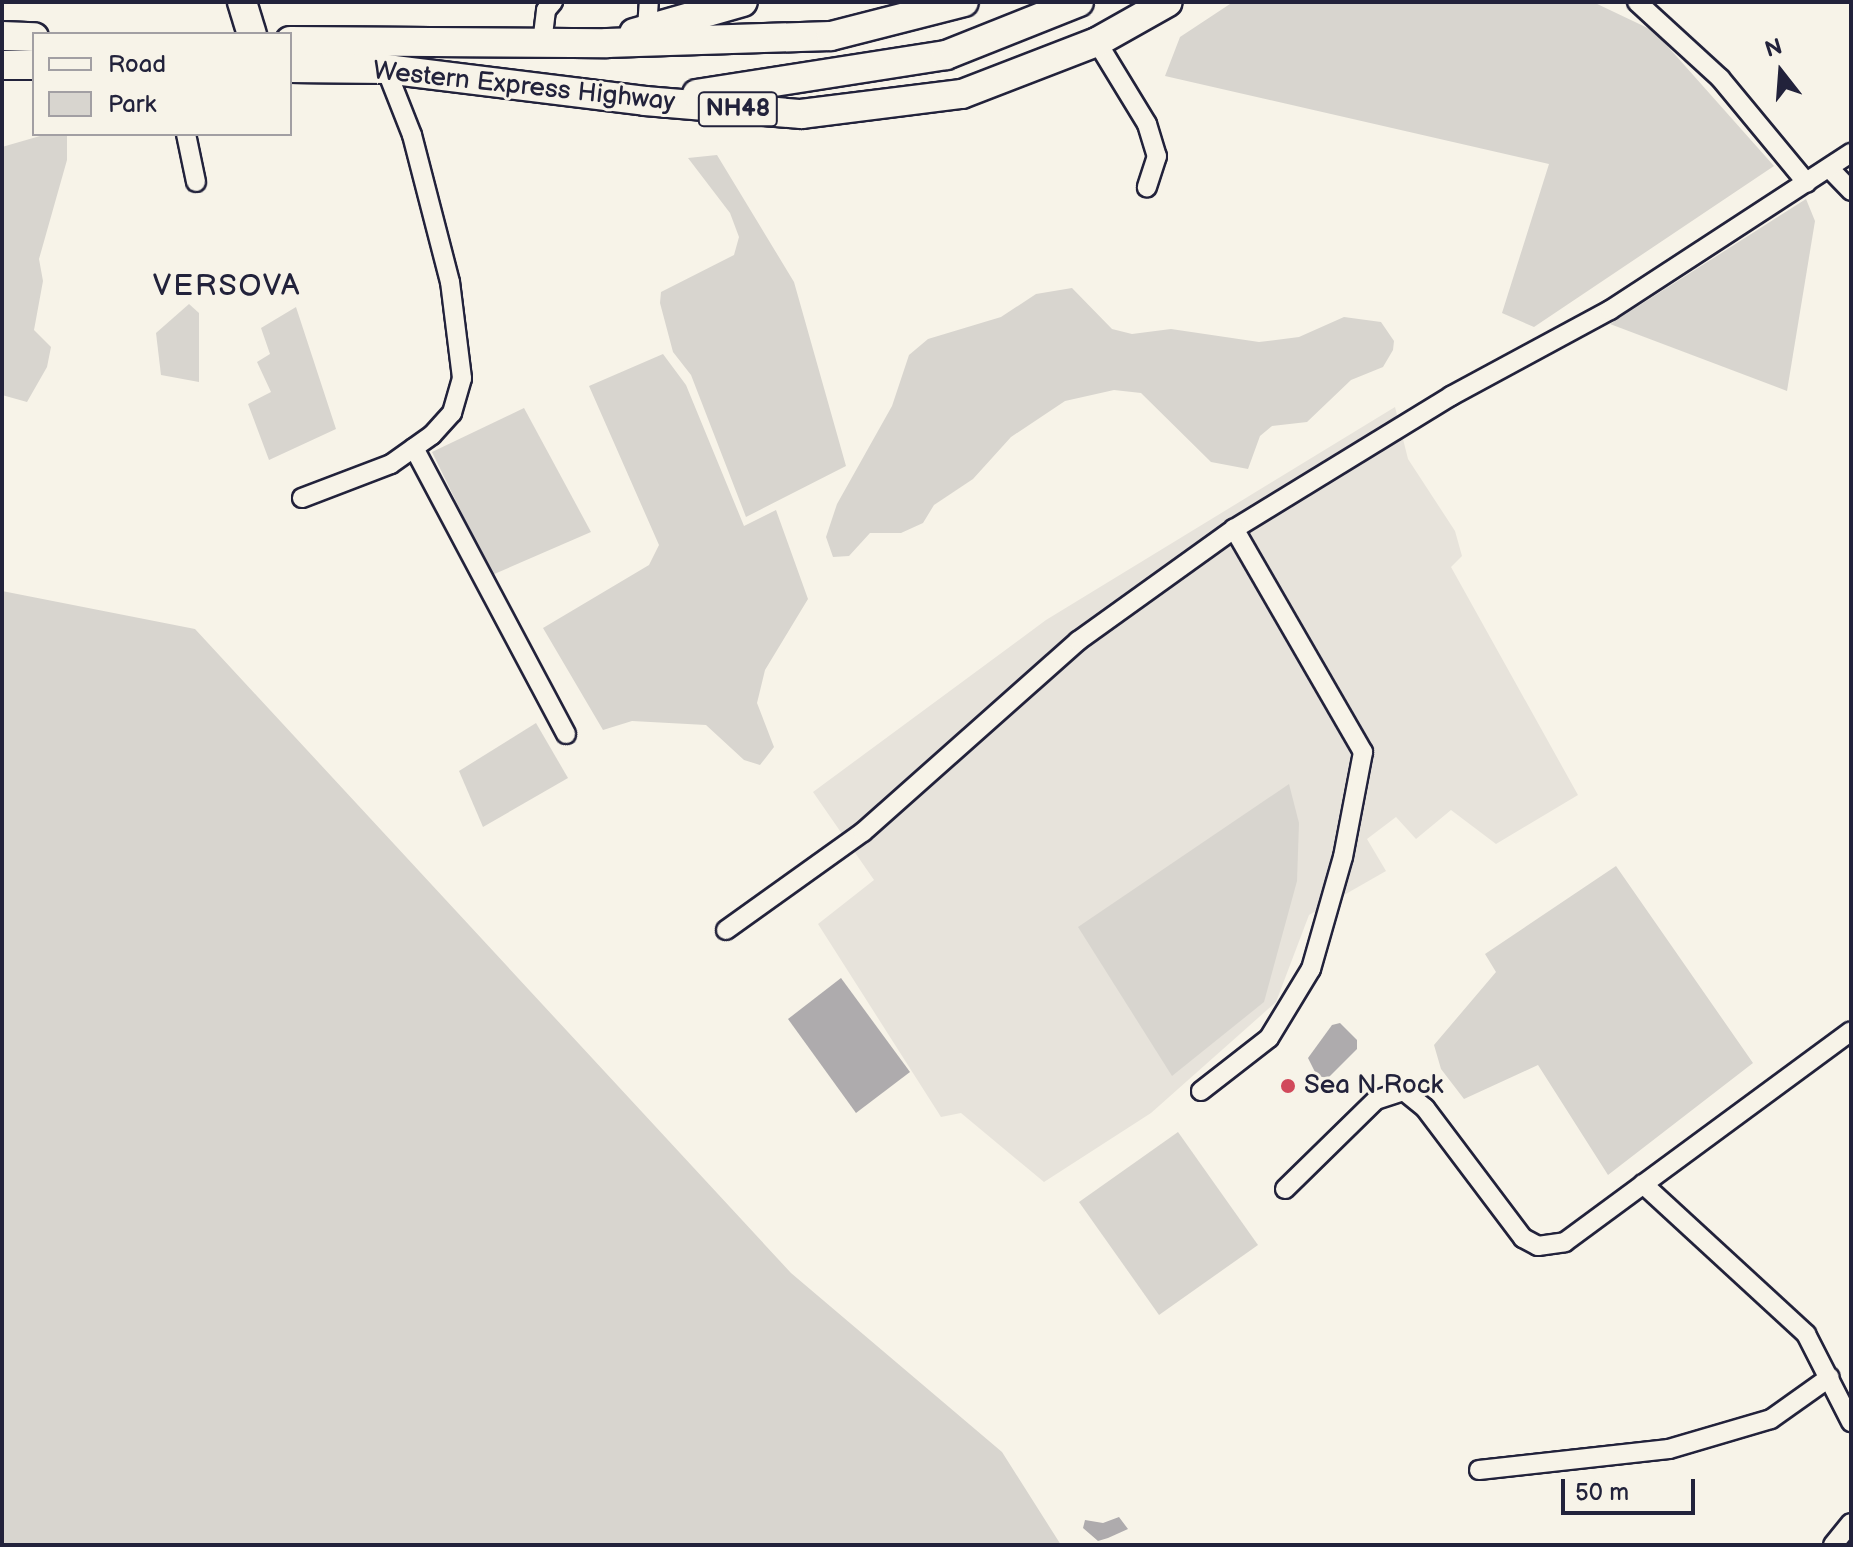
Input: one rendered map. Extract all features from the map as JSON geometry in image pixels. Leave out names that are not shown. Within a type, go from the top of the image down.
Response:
[{"type":"highway","points":[[242,2],[251,32]]},
{"type":"highway","points":[[607,43],[648,15],[743,2]]},
{"type":"highway","name":"Western Express Highway","points":[[292,41],[607,43],[831,36],[964,2]]},
{"type":"highway","points":[[645,101],[946,55],[1079,2]]},
{"type":"highway","name":"Western Express Highway","points":[[292,68],[386,69],[645,101],[801,114],[962,94],[1097,42],[1168,2]]},
{"type":"highway","points":[[2,36],[32,37]]},
{"type":"highway","points":[[2,65],[32,65]]},
{"type":"street","points":[[542,43],[546,10],[553,2]]},
{"type":"street","points":[[1637,2],[1720,78],[1807,183]]},
{"type":"street","points":[[1097,42],[1147,124],[1157,156],[1147,187]]},
{"type":"street","points":[[302,498],[391,464],[414,448],[452,413],[462,378],[461,342],[412,135],[386,69]]},
{"type":"street","points":[[186,136],[196,182]]},
{"type":"street","points":[[726,930],[863,832],[1078,641],[1234,529],[1451,396],[1610,310],[1851,153]]},
{"type":"street","points":[[1829,168],[1851,191]]},
{"type":"street","points":[[414,448],[566,734]]},
{"type":"street","points":[[1201,1091],[1269,1038],[1311,969],[1343,857],[1363,752],[1234,529]]},
{"type":"street","points":[[1285,1189],[1376,1100],[1404,1091],[1425,1108],[1523,1238],[1538,1246],[1578,1235],[1851,1031]]},
{"type":"street","points":[[1643,1184],[1806,1334],[1851,1422]]},
{"type":"street","points":[[1479,1470],[1669,1449],[1771,1419],[1830,1377]]},
{"type":"street","points":[[1833,1545],[1851,1523]]},
{"type":"shaded area","points":[[1395,407],[1408,459],[1455,531],[1462,556],[1451,567],[1578,795],[1496,844],[1451,810],[1416,839],[1396,817],[1367,839],[1386,871],[1309,915],[1276,1002],[1151,1113],[1044,1182],[961,1113],[941,1117],[818,924],[874,880],[813,792],[1046,620]]},
{"type":"shaded area","points":[[841,978],[910,1072],[856,1113],[788,1019]]},
{"type":"shaded area","points":[[1340,1023],[1357,1040],[1357,1049],[1328,1078],[1317,1076],[1308,1058],[1332,1025]]},
{"type":"shaded area","points":[[1119,1517],[1128,1529],[1108,1538],[1098,1541],[1083,1528],[1085,1520],[1103,1523]]},
{"type":"green space","points":[[1233,2],[1593,2],[1654,31],[1774,166],[1534,327],[1502,313],[1549,164],[1165,76],[1180,37]]},
{"type":"green space","points":[[40,136],[67,136],[67,160],[39,259],[43,281],[34,330],[51,347],[47,367],[27,402],[2,395],[2,147]]},
{"type":"green space","points":[[717,155],[794,282],[846,466],[746,517],[691,375],[673,352],[660,303],[661,292],[734,255],[739,237],[730,213],[688,158]]},
{"type":"green space","points":[[1806,199],[1815,221],[1787,391],[1610,324]]},
{"type":"green space","points":[[1072,288],[1112,329],[1132,334],[1171,329],[1259,342],[1299,337],[1344,317],[1381,322],[1394,341],[1393,350],[1383,367],[1351,380],[1307,422],[1272,426],[1260,436],[1248,469],[1211,462],[1141,393],[1114,390],[1065,401],[1011,437],[973,479],[934,505],[923,523],[901,533],[870,533],[849,556],[833,557],[826,537],[837,504],[892,406],[909,355],[928,339],[1001,317],[1036,294]]},
{"type":"green space","points":[[189,304],[199,313],[199,382],[161,375],[156,333]]},
{"type":"green space","points":[[296,307],[336,429],[269,460],[248,404],[271,392],[257,362],[270,354],[261,328]]},
{"type":"green space","points":[[663,354],[686,385],[744,526],[776,510],[808,599],[765,670],[757,703],[774,747],[760,765],[744,760],[706,725],[632,721],[603,730],[543,628],[649,565],[659,545],[589,386]]},
{"type":"green space","points":[[524,408],[591,532],[492,575],[432,452]]},
{"type":"green space","points":[[2,591],[195,629],[791,1273],[1002,1452],[1061,1545],[2,1545]]},
{"type":"green space","points":[[536,723],[568,778],[483,827],[459,771]]},
{"type":"green space","points":[[1289,784],[1299,823],[1297,881],[1264,1002],[1172,1076],[1078,927]]},
{"type":"green space","points":[[1616,866],[1753,1063],[1608,1175],[1538,1065],[1464,1099],[1441,1069],[1434,1045],[1496,972],[1485,954]]},
{"type":"green space","points":[[1178,1132],[1258,1245],[1159,1315],[1079,1202]]},
{"type":"place","name":"Sea N Rock","points":[[1288,1086]]},
{"type":"district","name":"VERSOVA","points":[[227,286]]}]
